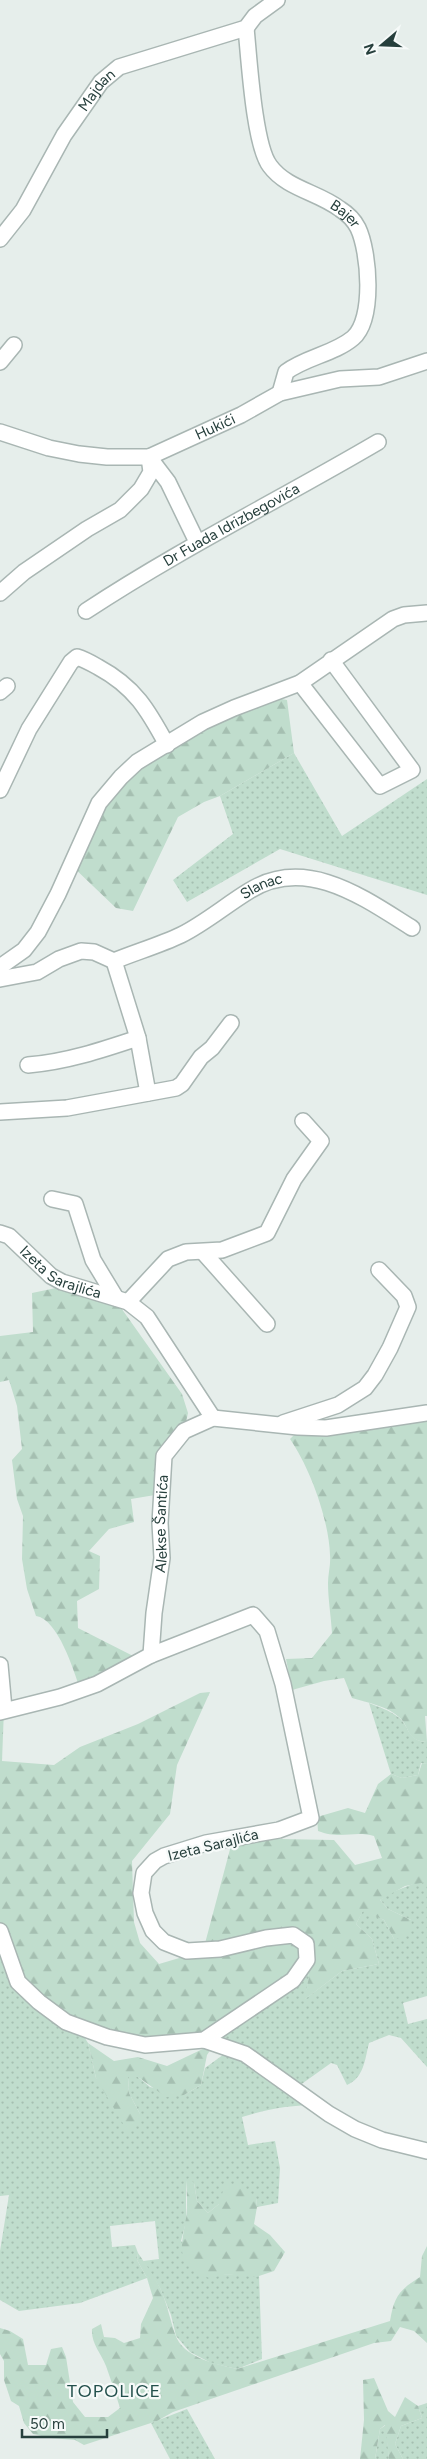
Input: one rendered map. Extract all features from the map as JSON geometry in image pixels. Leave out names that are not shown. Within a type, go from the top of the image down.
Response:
[{"type":"street","name":"Majdan","points":[[0,239],[23,210],[64,135],[101,82],[118,67],[246,28],[255,16],[277,0]]},
{"type":"street","name":"Bajer","points":[[246,28],[261,145],[269,165],[287,182],[338,207],[352,218],[364,245],[368,294],[365,316],[354,337],[286,372],[280,394]]},
{"type":"street","points":[[0,362],[14,346]]},
{"type":"street","name":"Hukići","points":[[0,432],[49,448],[79,454],[107,457],[149,457],[241,415],[280,394],[340,379],[380,377],[427,361]]},
{"type":"street","name":"Dr Fuada Idrizbegovića","points":[[86,611],[142,574],[197,542],[281,499],[378,442]]},
{"type":"street","points":[[149,457],[168,482],[197,542]]},
{"type":"street","points":[[0,592],[24,572],[87,528],[120,510],[141,489],[151,472],[149,457]]},
{"type":"street","points":[[0,967],[24,950],[38,932],[58,894],[100,803],[110,789],[137,762],[204,722],[300,682],[393,619],[404,615],[427,613]]},
{"type":"street","points":[[0,790],[28,729],[71,662],[77,657],[105,671],[130,688],[150,713],[167,745]]},
{"type":"street","points":[[300,682],[380,786],[412,770],[331,660]]},
{"type":"street","name":"Slanac","points":[[114,961],[182,935],[250,890],[280,878],[308,877],[346,888],[412,928]]},
{"type":"street","points":[[0,979],[37,972],[59,959],[81,952],[94,952],[114,961],[138,1038],[148,1093]]},
{"type":"street","points":[[6,1112],[67,1108],[176,1088],[182,1084],[201,1057],[212,1048],[231,1023]]},
{"type":"street","points":[[28,1065],[48,1063],[84,1055],[138,1038]]},
{"type":"street","points":[[122,1300],[168,1259],[186,1252],[222,1250],[267,1233],[294,1179],[321,1141],[303,1121]]},
{"type":"street","points":[[52,1200],[75,1204],[93,1260],[122,1300],[148,1317],[212,1418],[326,1428],[427,1413]]},
{"type":"street","name":"Izeta Sarajlića","points":[[0,1233],[9,1236],[51,1276],[62,1282],[122,1300]]},
{"type":"street","points":[[203,1252],[267,1324]]},
{"type":"street","points":[[279,1424],[338,1405],[365,1388],[375,1375],[390,1348],[408,1307],[404,1296],[379,1270]]},
{"type":"street","name":"Alekse Šantića","points":[[151,1655],[154,1613],[162,1558],[160,1523],[164,1456],[184,1431],[212,1418]]},
{"type":"street","name":"Izeta Sarajlića","points":[[151,1655],[254,1615],[268,1631],[284,1684],[312,1818],[279,1830],[206,1843],[164,1856],[155,1860],[144,1873],[141,1894],[146,1913],[153,1931],[164,1942],[187,1951],[220,1949],[266,1938],[293,1935],[306,1944],[307,1960],[293,1980],[204,2040]]},
{"type":"street","points":[[0,1665],[2,1711],[97,1684],[151,1655]]},
{"type":"street","name":"Izeta Sarajlića","points":[[0,1931],[18,1982],[39,2002],[66,2022],[107,2037],[145,2045],[204,2040],[245,2054],[329,2114],[355,2129],[382,2140],[427,2151]]},
{"type":"green space","points":[[276,698],[287,700],[294,753],[220,796],[204,802],[178,817],[133,911],[116,908],[70,864],[110,789],[203,722]]},
{"type":"green space","points":[[294,753],[342,836],[427,779],[427,895],[280,849],[187,902],[173,880],[233,834],[220,796]]},
{"type":"green space","points":[[56,1288],[119,1305],[182,1394],[188,1413],[184,1431],[164,1456],[161,1494],[131,1499],[134,1522],[109,1529],[89,1551],[100,1556],[99,1589],[77,1601],[78,1628],[141,1660],[80,1689],[64,1647],[51,1626],[44,1619],[36,1616],[27,1589],[22,1559],[23,1516],[17,1499],[12,1460],[22,1449],[17,1406],[9,1380],[0,1382],[0,1336],[33,1332],[32,1293]]},
{"type":"green space","points":[[427,1413],[427,1716],[425,1716],[427,1742],[415,1739],[400,1718],[390,1711],[352,1698],[344,1678],[324,1681],[292,1690],[286,1659],[312,1658],[332,1633],[328,1589],[330,1558],[326,1526],[305,1464],[290,1439],[297,1432]]},
{"type":"green space","points":[[210,1692],[177,1765],[170,1814],[132,1861],[134,1922],[140,1943],[159,1964],[203,1951],[233,1838],[334,1840],[355,1865],[382,1858],[374,1836],[367,1834],[326,1834],[318,1831],[317,1817],[348,1808],[365,1813],[378,1784],[391,1774],[402,1778],[418,1775],[422,1763],[427,1764],[427,1882],[405,1886],[380,1900],[388,1909],[411,1920],[412,1927],[403,1938],[394,1939],[384,1920],[363,1911],[356,1924],[372,1939],[379,1964],[342,1971],[304,2000],[309,1977],[308,1970],[235,2019],[173,2046],[66,2022],[18,1982],[0,1931],[0,1712],[4,1709],[2,1761],[54,1765],[80,1747],[138,1724],[200,1693]]},
{"type":"green space","points":[[369,1703],[395,1715],[402,1720],[415,1739],[427,1742],[427,1764],[421,1763],[418,1775],[402,1778],[391,1774]]},
{"type":"green space","points":[[418,1882],[427,1882],[427,1996],[403,2003],[408,2024],[427,2019],[427,2067],[401,2038],[389,2035],[369,2043],[363,2067],[353,2082],[347,2085],[337,2065],[331,2063],[296,2088],[317,2105],[279,2108],[242,2117],[248,2145],[275,2141],[280,2168],[278,2203],[257,2207],[256,2198],[219,2204],[208,2213],[197,2201],[194,2183],[186,2181],[186,2222],[181,2241],[223,2274],[259,2276],[262,2359],[237,2369],[211,2363],[190,2352],[176,2336],[171,2315],[160,2288],[143,2261],[159,2259],[155,2221],[110,2226],[112,2247],[135,2245],[138,2253],[137,2260],[147,2278],[80,2303],[19,2311],[0,2300],[0,2251],[9,2195],[0,2196],[0,1931],[77,2025],[88,2043],[96,2078],[140,2114],[129,2093],[128,2077],[138,2077],[150,2087],[184,2095],[201,2085],[205,2068],[231,2049],[204,2040],[308,1970],[309,1977],[305,1999],[342,1971],[379,1964],[372,1939],[356,1924],[363,1910],[384,1920],[394,1939],[411,1920],[388,1909],[380,1900],[390,1893]]},
{"type":"green space","points":[[88,2043],[114,2061],[138,2057],[167,2066],[209,2046],[211,2049],[207,2055],[201,2085],[184,2095],[166,2097],[138,2077],[128,2077],[129,2093],[140,2114],[137,2125],[128,2132],[96,2078]]},
{"type":"green space","points":[[189,2178],[194,2183],[197,2201],[208,2213],[219,2204],[225,2184],[240,2184],[256,2198],[257,2207],[254,2224],[270,2235],[285,2252],[274,2271],[256,2277],[223,2274],[211,2279],[187,2263],[182,2252],[182,2244],[187,2213],[186,2180]]},
{"type":"green space","points":[[427,2246],[427,2343],[414,2331],[400,2327],[391,2341],[374,2343],[173,2412],[157,2421],[84,2445],[75,2440],[50,2438],[33,2434],[24,2423],[19,2406],[11,2401],[4,2380],[4,2361],[0,2354],[0,2328],[10,2331],[23,2339],[28,2365],[46,2365],[51,2349],[62,2347],[66,2357],[73,2402],[85,2417],[108,2417],[120,2408],[106,2366],[95,2344],[92,2329],[101,2324],[104,2337],[115,2338],[124,2343],[140,2338],[141,2324],[153,2298],[147,2278],[137,2260],[138,2253],[161,2290],[179,2342],[185,2349],[201,2359],[237,2369],[390,2321],[393,2306],[402,2290],[420,2277],[422,2256]]},
{"type":"green space","points":[[374,2378],[388,2411],[395,2417],[405,2397],[418,2406],[422,2418],[401,2426],[395,2444],[403,2459],[389,2459],[385,2425],[380,2429],[375,2459],[360,2459],[364,2420],[363,2380]]},
{"type":"green space","points":[[427,2403],[427,2459],[403,2459],[395,2444],[401,2426],[422,2418],[418,2406]]},
{"type":"green space","points":[[187,2409],[215,2459],[170,2459],[151,2423]]},
{"type":"green space","points":[[386,2425],[389,2459],[375,2459],[380,2429]]},
{"type":"district","name":"TOPOLICE","points":[[114,2391]]}]
